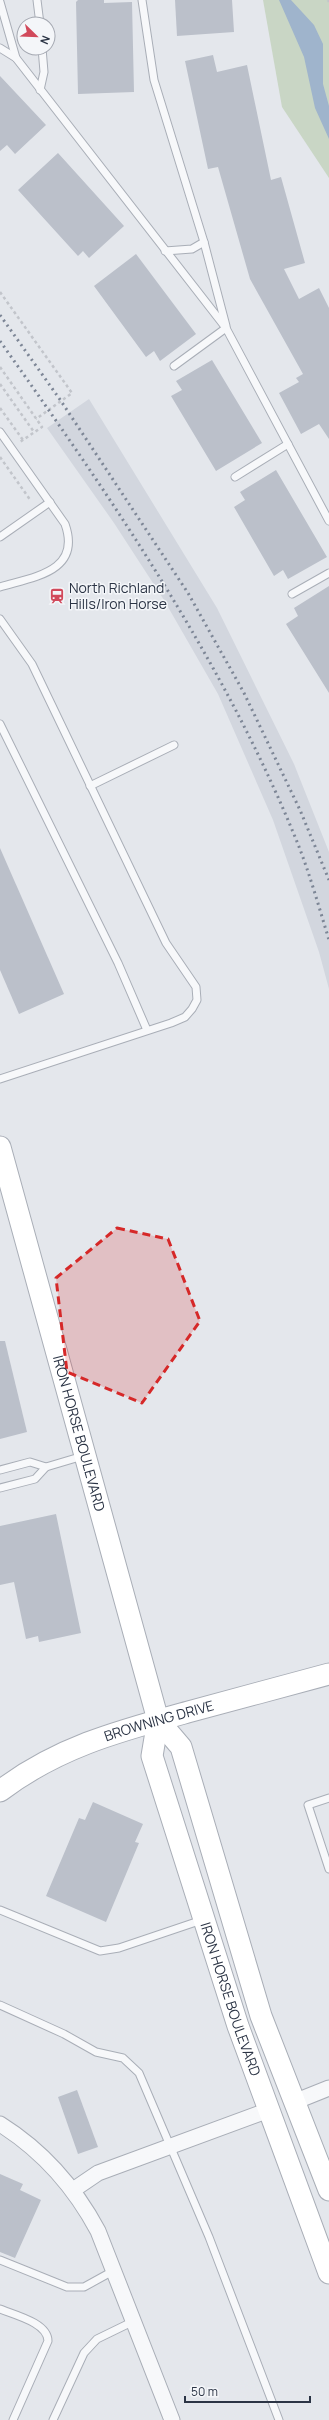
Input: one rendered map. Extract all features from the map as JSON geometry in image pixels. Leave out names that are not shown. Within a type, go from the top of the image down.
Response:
[{"type":"street","name":"IRON HORSE BOULEVARD","points":[[1,1152],[158,1720],[152,1756],[238,2026],[329,2273]]},
{"type":"street","name":"BROWNING DRIVE","points":[[0,1790],[24,1773],[50,1758],[113,1733],[329,1674]]},
{"type":"street","name":"IRON HORSE BOULEVARD","points":[[158,1720],[181,1747],[261,2016],[329,2190]]},
{"type":"street","points":[[73,2190],[98,2173],[329,2088]]},
{"type":"street","points":[[0,2124],[47,2160],[73,2190],[98,2231],[172,2420]]},
{"type":"lane","points":[[37,0],[39,16]]},
{"type":"lane","points":[[142,0],[154,80],[204,242],[226,328]]},
{"type":"lane","points":[[0,2],[16,58],[226,328],[329,521]]},
{"type":"lane","points":[[0,48],[16,58]]},
{"type":"lane","points":[[40,90],[44,72],[43,56]]},
{"type":"lane","points":[[165,251],[192,249],[204,242]]},
{"type":"lane","points":[[174,366],[226,328]]},
{"type":"lane","points":[[0,432],[50,502],[67,531],[68,545],[63,559],[47,574],[0,587]]},
{"type":"lane","points":[[235,477],[288,444]]},
{"type":"lane","points":[[0,537],[50,502]]},
{"type":"lane","points":[[292,594],[329,573]]},
{"type":"lane","points":[[0,619],[32,664],[166,943],[196,987],[197,1000],[185,1017],[0,1079]]},
{"type":"lane","points":[[0,724],[118,963],[147,1030]]},
{"type":"lane","points":[[90,786],[174,745]]},
{"type":"lane","points":[[0,1488],[35,1479],[46,1467],[85,1456]]},
{"type":"lane","points":[[0,1470],[30,1462],[46,1467]]},
{"type":"lane","points":[[329,1798],[308,1805],[329,1869]]},
{"type":"lane","points":[[0,1910],[100,1951],[119,1948],[204,1920]]},
{"type":"lane","points":[[0,2005],[64,2034],[96,2052],[123,2058],[139,2073],[171,2145],[279,2420]]},
{"type":"lane","points":[[0,2260],[67,2287],[84,2287],[113,2271]]},
{"type":"lane","points":[[0,2309],[42,2328],[48,2336],[48,2341],[12,2420]]},
{"type":"lane","points":[[53,2420],[84,2353],[97,2339],[134,2321]]},
{"type":"path","points":[[0,292],[72,393],[36,419]]},
{"type":"path","points":[[0,367],[42,427],[0,457],[33,503],[31,504]]},
{"type":"path","points":[[0,384],[34,432]]},
{"type":"path","points":[[0,408],[23,440]]},
{"type":"highlighted area","points":[[117,1228],[168,1239],[200,1321],[142,1403],[67,1372],[56,1278]]},
{"type":"shaded area","points":[[89,399],[217,608],[294,764],[329,852],[329,989],[319,952],[273,820],[218,694],[164,600],[114,523],[47,428]]},
{"type":"green space","points":[[263,0],[329,0],[329,178],[282,107]]},
{"type":"water","points":[[279,0],[291,0],[314,25],[323,44],[323,84],[329,106],[329,139],[315,108],[304,57]]},
{"type":"building","points":[[78,0],[104,0],[104,3],[132,2],[134,92],[78,94],[76,2]]},
{"type":"building","points":[[175,0],[232,0],[234,32],[177,36]]},
{"type":"building","points":[[213,55],[217,72],[247,65],[271,180],[281,177],[305,263],[284,269],[299,299],[319,288],[329,308],[329,439],[319,424],[301,434],[279,393],[299,382],[296,378],[303,374],[250,279],[218,167],[208,169],[185,61]]},
{"type":"building","points":[[0,76],[46,125],[15,154],[7,145],[0,151]]},
{"type":"building","points":[[58,153],[124,226],[89,258],[83,251],[78,256],[18,190]]},
{"type":"building","points":[[136,254],[196,334],[160,361],[154,351],[146,357],[94,286]]},
{"type":"building","points":[[212,360],[262,443],[216,471],[171,396],[182,390],[176,381]]},
{"type":"building","points":[[276,470],[327,557],[288,579],[283,570],[274,576],[234,507],[245,500],[240,492]]},
{"type":"building","points":[[329,586],[329,693],[286,624],[298,616],[294,608]]},
{"type":"building","points":[[0,848],[64,994],[19,1014],[0,970]]},
{"type":"building","points":[[0,1341],[5,1341],[27,1432],[0,1439]]},
{"type":"building","points":[[56,1514],[81,1633],[39,1642],[38,1636],[26,1639],[14,1582],[0,1585],[0,1526]]},
{"type":"building","points":[[93,1802],[143,1824],[135,1842],[139,1843],[106,1922],[46,1896],[79,1818],[85,1820]]},
{"type":"building","points":[[77,2090],[98,2147],[78,2154],[58,2097]]},
{"type":"building","points":[[0,2174],[23,2184],[20,2190],[41,2200],[15,2258],[0,2252]]},
{"type":"railway","points":[[0,315],[61,401],[188,593],[244,693],[300,810],[329,880]]},
{"type":"railway","points":[[0,341],[122,518],[197,640],[232,703],[264,767],[293,832],[308,872],[329,940]]},
{"type":"place","name":"North Richland Hills/Iron Horse","points":[[57,596]]}]
